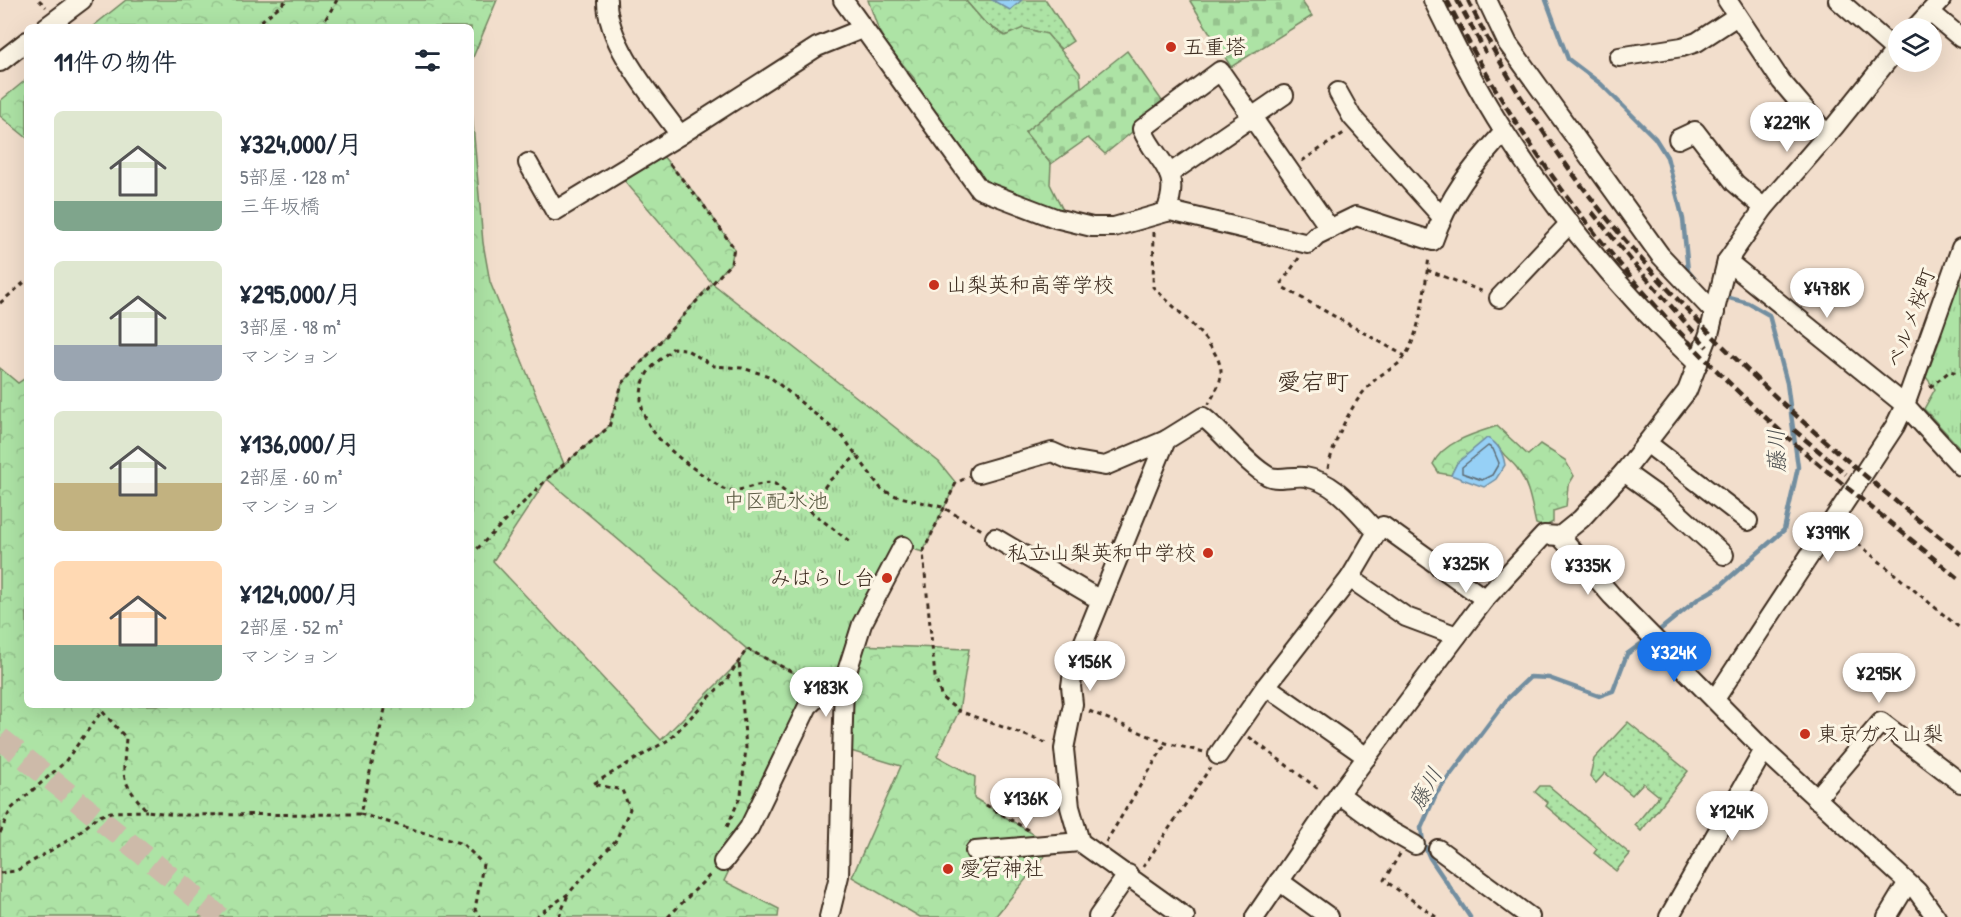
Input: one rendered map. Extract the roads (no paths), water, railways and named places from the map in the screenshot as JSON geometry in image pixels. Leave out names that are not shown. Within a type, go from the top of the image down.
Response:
[{"type":"street","points":[[50,24],[82,0]]},
{"type":"street","points":[[607,0],[606,13],[614,35],[648,92],[680,135]]},
{"type":"street","points":[[843,0],[979,189],[1055,218],[1092,226],[1114,227],[1161,213],[1308,244],[1317,235],[1356,216],[1433,241],[1441,216],[1468,171],[1504,132]]},
{"type":"street","points":[[1433,0],[1473,81],[1504,132],[1570,223],[1651,321],[1698,364]]},
{"type":"street","points":[[1487,0],[1508,44],[1660,255],[1716,309]]},
{"type":"street","points":[[1727,0],[1781,81],[1827,135]]},
{"type":"street","points":[[1838,0],[1888,41]]},
{"type":"street","points":[[1924,18],[1935,6],[1961,38]]},
{"type":"street","points":[[1619,57],[1682,47],[1697,42],[1737,16]]},
{"type":"street","points":[[528,163],[555,211],[680,135],[817,47],[862,29]]},
{"type":"street","points":[[0,62],[24,43]]},
{"type":"street","points":[[1260,915],[1279,881],[1337,798],[1485,599],[1544,535],[1560,536],[1581,519],[1624,472],[1687,391],[1716,309],[1727,261],[1764,208],[1888,59]]},
{"type":"street","points":[[1161,213],[1171,198],[1172,183],[1142,129],[1220,71],[1287,171],[1330,229]]},
{"type":"street","points":[[1338,93],[1358,124],[1441,216]]},
{"type":"street","points":[[1169,174],[1284,96]]},
{"type":"street","points":[[1678,139],[1695,131],[1735,183],[1764,208]]},
{"type":"street","points":[[1499,298],[1570,223]]},
{"type":"street","name":"ベルメ桜町","points":[[1715,699],[1895,426],[1905,405],[1961,248]]},
{"type":"street","points":[[1727,261],[1905,405],[1961,466]]},
{"type":"street","points":[[979,473],[1052,452],[1070,460],[1105,466],[1166,440],[1203,417],[1226,435],[1251,463],[1271,477],[1302,476],[1326,481],[1377,532]]},
{"type":"street","points":[[1080,842],[1070,807],[1064,749],[1073,704],[1071,686],[1074,666],[1166,440]]},
{"type":"street","points":[[1647,443],[1748,521]]},
{"type":"street","points":[[1624,472],[1666,502],[1724,555]]},
{"type":"street","points":[[1218,755],[1266,686],[1350,578],[1377,532],[1383,526],[1485,599]]},
{"type":"street","points":[[1560,536],[1612,596],[1764,750],[1917,891],[1936,917]]},
{"type":"street","points":[[994,538],[1100,600]]},
{"type":"street","points":[[829,917],[839,876],[844,681],[862,624],[903,546]]},
{"type":"street","points":[[1350,578],[1406,617],[1457,636]]},
{"type":"street","points":[[723,862],[749,828],[808,706],[826,689],[844,681]]},
{"type":"street","points":[[1266,686],[1367,757]]},
{"type":"street","points":[[1816,799],[1881,722],[1961,783]]},
{"type":"street","points":[[1669,917],[1764,750]]},
{"type":"street","points":[[1337,798],[1411,843]]},
{"type":"street","points":[[975,851],[1080,842],[1185,917]]},
{"type":"street","points":[[1438,849],[1530,917]]},
{"type":"street","points":[[1098,917],[1131,877]]},
{"type":"street","points":[[1279,881],[1329,917]]},
{"type":"street","points":[[1887,917],[1907,884]]},
{"type":"water","points":[[992,0],[1022,0],[1010,10]]},
{"type":"water","points":[[1487,438],[1497,445],[1504,460],[1505,465],[1496,479],[1484,487],[1451,475],[1457,463]]},
{"type":"waterway","name":"藤川","points":[[1546,0],[1568,59],[1601,84],[1655,138],[1667,157],[1683,219],[1688,271],[1694,278]]},
{"type":"waterway","name":"藤川","points":[[1656,633],[1698,599],[1720,586],[1784,530],[1798,467],[1787,383],[1769,315],[1748,303],[1722,296]]},
{"type":"waterway","name":"藤川","points":[[1470,917],[1430,858],[1423,842],[1421,828],[1436,794],[1508,698],[1530,677],[1549,678],[1599,696],[1613,691],[1627,654],[1649,638]]},
{"type":"tunnel","points":[[0,738],[220,917]]},
{"type":"railway","points":[[1447,0],[1518,125],[1602,243],[1649,298],[1698,352],[1750,403],[1803,451],[1961,581]]},
{"type":"railway","points":[[1457,0],[1486,53]]},
{"type":"railway","points":[[1468,0],[1512,83],[1563,161],[1620,234],[1682,304],[1748,371],[1817,434],[1961,554]]},
{"type":"railway","points":[[1592,212],[1707,347]]},
{"type":"railway","points":[[1794,430],[1846,474]]},
{"type":"place","name":"五重塔","points":[[1171,47]]},
{"type":"place","name":"山梨英和高等学校","points":[[934,285]]},
{"type":"place","name":"私立山梨英和中学校","points":[[1208,553]]},
{"type":"place","name":"みはらし台","points":[[887,578]]},
{"type":"place","name":"東京ガス山梨","points":[[1805,734]]},
{"type":"place","name":"愛宕神社","points":[[948,869]]},
{"type":"district","name":"愛宕町","points":[[1313,382]]},
{"type":"park label","name":"中区配水池","points":[[776,501]]}]
